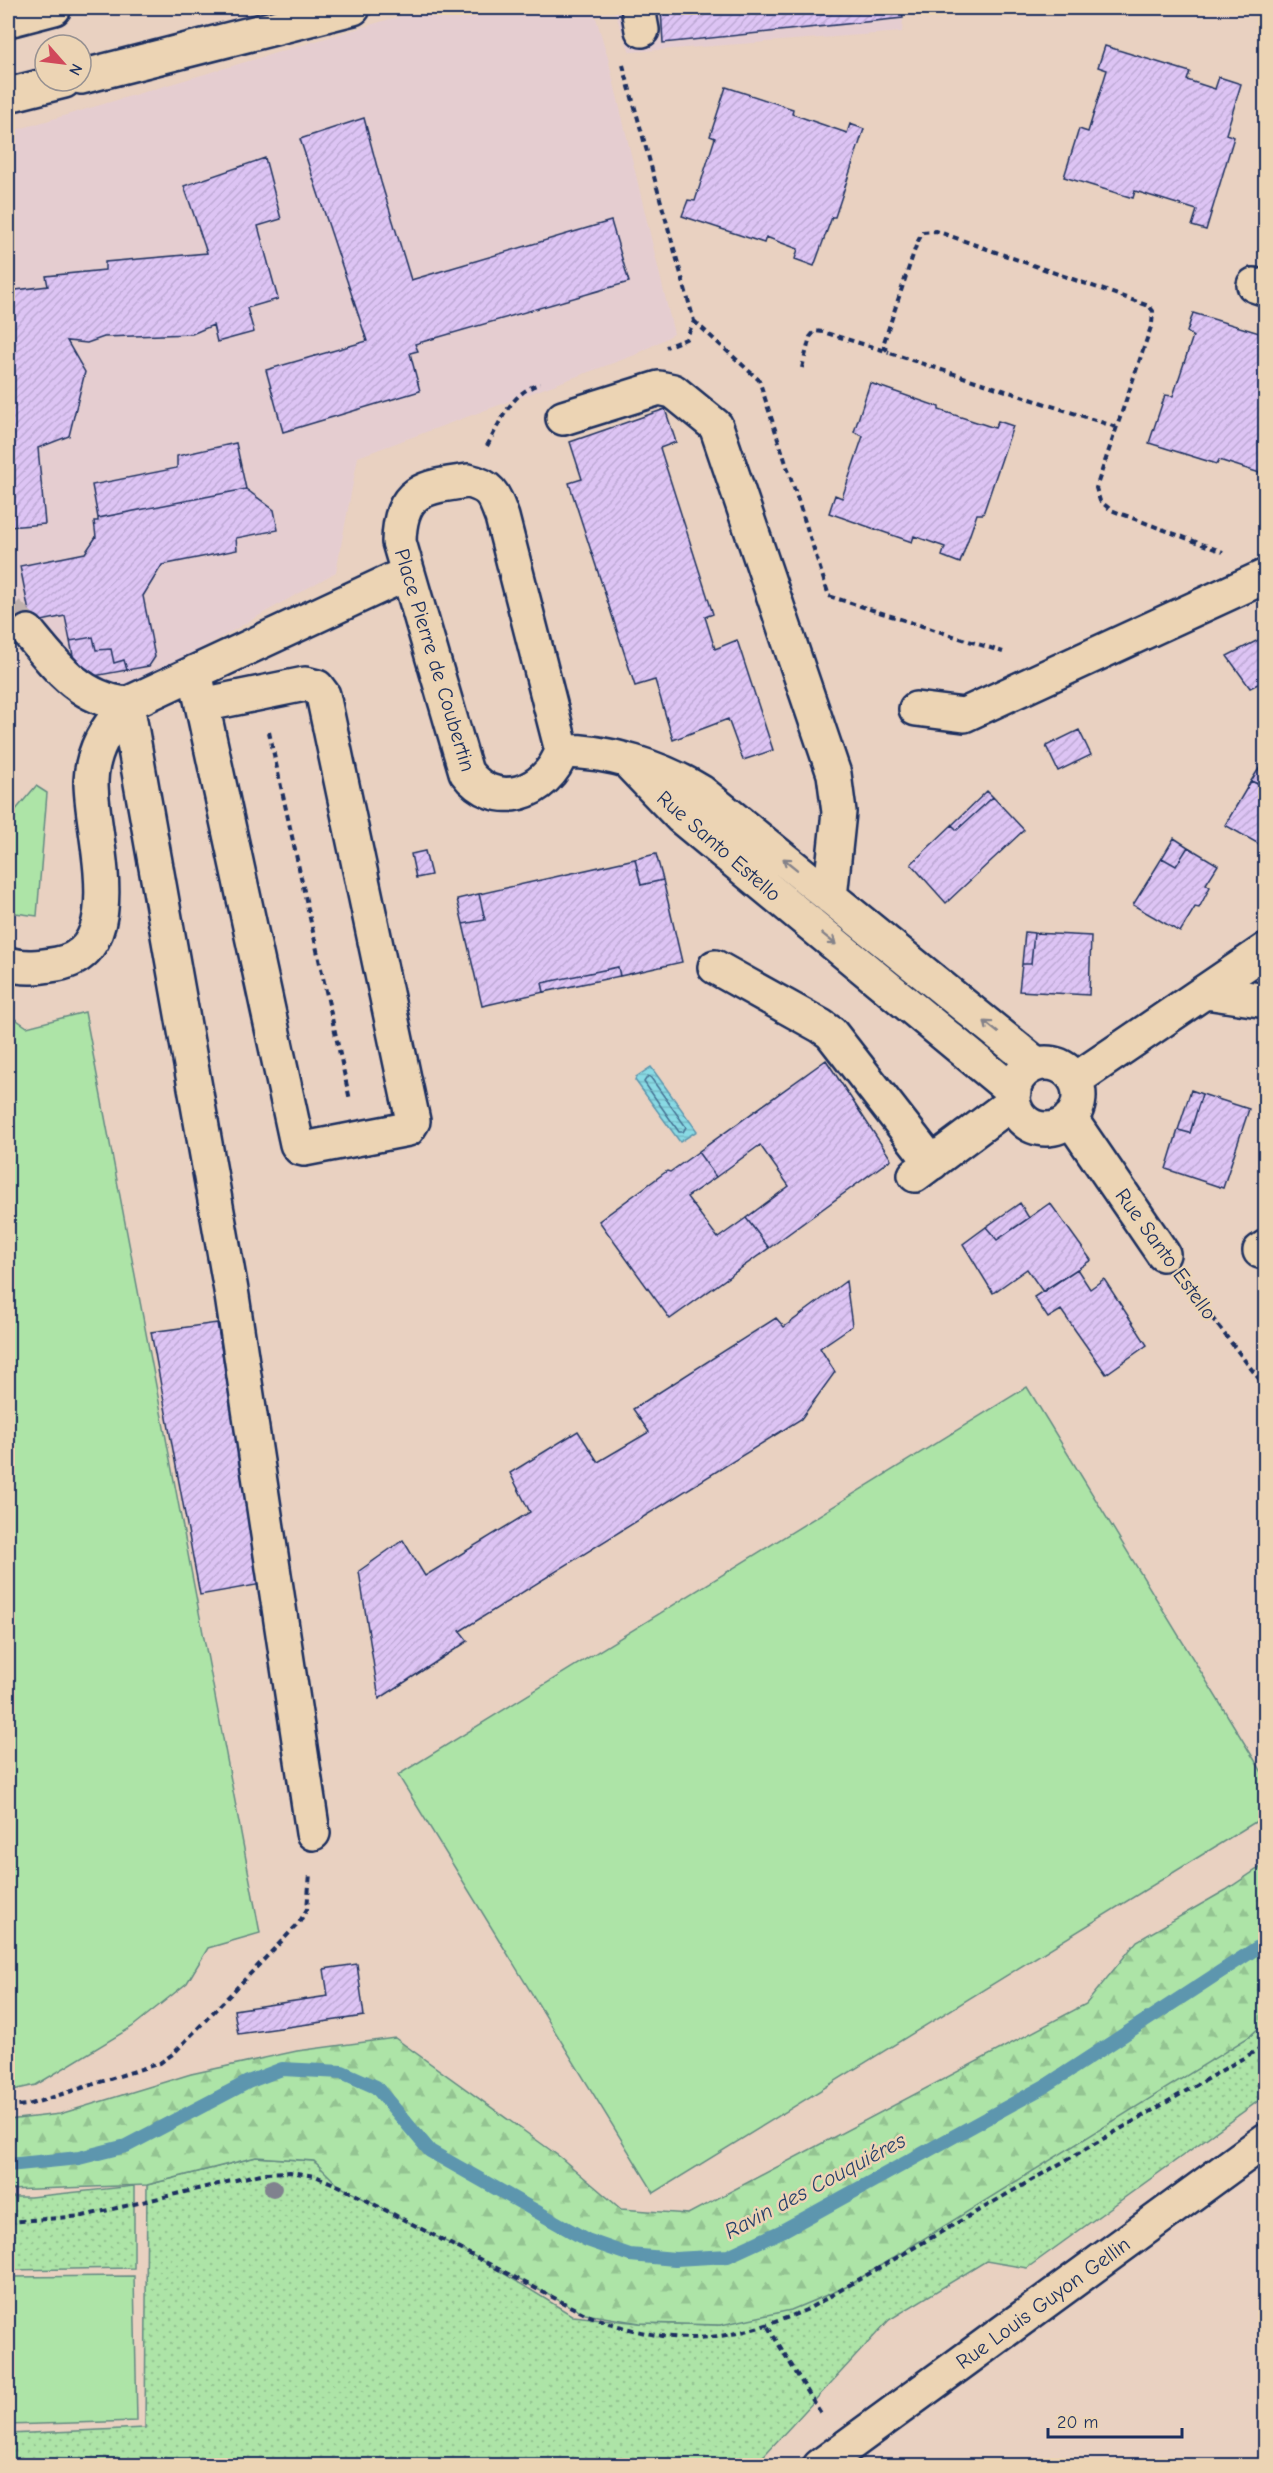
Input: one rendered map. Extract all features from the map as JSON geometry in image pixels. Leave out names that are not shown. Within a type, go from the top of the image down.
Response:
[{"type":"street","points":[[8,20],[54,8]]},
{"type":"street","points":[[93,74],[353,8]]},
{"type":"street","points":[[8,95],[33,89]]},
{"type":"street","points":[[563,418],[659,388],[673,391],[716,426],[834,774],[838,820],[830,897]]},
{"type":"street","points":[[468,481],[482,484],[494,495],[502,517],[562,751],[587,751],[628,762]]},
{"type":"street","name":"Place Pierre de Coubertin","points":[[468,481],[431,486],[410,498],[399,525],[399,542],[466,772],[473,782],[502,794],[518,793],[536,787],[557,765],[562,751]]},
{"type":"street","points":[[8,963],[20,968],[37,968],[63,963],[79,955],[93,940],[100,921],[102,897],[92,782],[95,756],[111,722],[127,704],[408,573]]},
{"type":"street","points":[[916,709],[964,715],[1266,576]]},
{"type":"street","points":[[28,632],[73,683],[111,703],[127,704]]},
{"type":"street","points":[[195,672],[202,705],[297,1144],[304,1149],[408,1129],[413,1121],[323,695],[311,684],[202,705]]},
{"type":"street","points":[[127,704],[232,1296],[313,1833]]},
{"type":"street","name":"Rue Santo Estello","points":[[628,762],[678,778],[700,792],[1036,1064]]},
{"type":"street","name":"Rue Santo Estello","points":[[628,762],[681,817],[1013,1097]]},
{"type":"street","points":[[1075,1080],[1266,950]]},
{"type":"street","points":[[715,967],[831,1033],[923,1169],[1013,1097]]},
{"type":"street","points":[[1206,992],[1266,1001]]},
{"type":"street","points":[[1047,1062],[1058,1065],[1068,1071],[1075,1080],[1079,1100],[1076,1110],[1070,1118],[1052,1128],[1042,1129],[1023,1120],[1017,1111],[1013,1097],[1020,1075],[1036,1064],[1047,1062]]},
{"type":"street","name":"Rue Santo Estello","points":[[1070,1118],[1163,1254]]},
{"type":"street","name":"Rue Louis Guyon Gellin","points":[[820,2466],[1266,2140]]},
{"type":"path","points":[[621,58],[694,321],[759,380],[829,596],[1060,671]]},
{"type":"path","points":[[890,353],[884,347],[884,342],[917,243],[923,232],[936,231],[1149,306],[1153,311],[1152,324],[1096,488],[1101,501],[1111,510],[1232,556]]},
{"type":"path","points":[[659,349],[686,339],[694,321]]},
{"type":"path","points":[[802,368],[810,337],[815,331],[823,332],[1116,427]]},
{"type":"path","points":[[468,481],[513,400],[527,388],[549,381]]},
{"type":"path","points":[[260,693],[351,1101]]},
{"type":"path","name":"Rue Santo Estello","points":[[1163,1254],[1266,1388]]},
{"type":"path","points":[[8,2107],[28,2105],[160,2063],[174,2053],[299,1923],[307,1909],[313,1833]]},
{"type":"path","points":[[8,2222],[83,2216],[223,2181],[265,2173],[290,2172],[315,2176],[339,2186],[585,2314],[612,2325],[685,2340],[728,2336],[768,2327],[806,2310],[1266,2045]]},
{"type":"path","points":[[768,2327],[811,2399],[846,2447]]},
{"type":"shaded area","points":[[427,8],[593,8],[608,58],[674,334],[635,355],[358,457],[336,572],[188,656],[92,704],[53,685],[8,633],[8,282],[16,280],[9,132]]},
{"type":"shaded area","points":[[613,8],[904,8],[902,32],[630,52]]},
{"type":"green space","points":[[36,786],[47,793],[37,916],[8,912],[8,819]]},
{"type":"green space","points":[[85,1012],[260,1933],[208,1948],[187,1983],[132,2027],[36,2085],[8,2091],[8,1014],[27,1027]]},
{"type":"green space","points":[[1027,1387],[1265,1777],[1265,1816],[654,2193],[398,1775]]},
{"type":"green space","points":[[1265,1864],[1265,2022],[1249,2037],[846,2287],[791,2310],[721,2325],[640,2323],[585,2314],[339,2186],[314,2161],[256,2157],[147,2185],[8,2190],[8,2120],[60,2114],[191,2074],[297,2051],[395,2038],[560,2157],[621,2209],[688,2214],[1086,2004],[1137,1941],[1226,1890]]},
{"type":"green space","points":[[1265,2022],[1265,2096],[1027,2268],[986,2261],[889,2320],[755,2465],[8,2466],[8,2434],[145,2428],[147,2185],[256,2157],[314,2161],[363,2187],[573,2316],[640,2323],[721,2325],[1249,2037]]},
{"type":"green space","points":[[134,2186],[134,2268],[8,2270],[8,2197],[30,2197]]},
{"type":"green space","points":[[134,2276],[137,2421],[8,2425],[8,2277]]},
{"type":"water","points":[[651,1067],[697,1131],[680,1142],[635,1080]]},
{"type":"building","points":[[661,8],[902,8],[903,18],[663,43]]},
{"type":"building","points":[[1105,46],[1190,72],[1187,80],[1215,89],[1219,77],[1241,84],[1226,134],[1234,137],[1206,230],[1192,226],[1197,210],[1135,191],[1133,198],[1064,177],[1079,129],[1088,132],[1107,70],[1098,67]]},
{"type":"building","points":[[726,87],[793,109],[792,114],[847,133],[850,124],[864,129],[835,217],[832,217],[814,266],[795,259],[798,249],[766,237],[764,243],[682,216],[688,200],[695,201],[715,138],[710,136]]},
{"type":"building","points":[[364,118],[411,280],[611,221],[629,282],[415,344],[418,351],[410,353],[420,391],[283,432],[266,370],[367,341],[300,139]]},
{"type":"building","points":[[265,158],[281,219],[258,226],[278,299],[247,308],[254,332],[217,342],[213,325],[192,334],[104,337],[87,343],[67,341],[85,372],[69,436],[38,448],[45,524],[8,527],[8,291],[48,286],[46,276],[105,270],[105,262],[207,253],[184,186]]},
{"type":"building","points":[[1193,313],[1266,335],[1266,475],[1219,460],[1217,464],[1149,443],[1165,395],[1173,396],[1193,336],[1187,332]]},
{"type":"building","points":[[870,383],[939,407],[939,410],[995,428],[998,421],[1013,426],[983,514],[977,514],[960,563],[942,556],[945,547],[914,536],[912,542],[829,513],[835,495],[842,498],[863,436],[854,432]]},
{"type":"building","points":[[665,409],[676,442],[660,448],[713,614],[705,617],[715,649],[737,640],[773,750],[743,760],[728,719],[673,740],[655,680],[635,686],[569,483],[582,479],[570,442]]},
{"type":"building","points":[[236,443],[246,489],[98,518],[92,485],[177,468],[177,456]]},
{"type":"building","points":[[246,489],[274,510],[278,530],[236,538],[237,550],[162,565],[143,596],[155,657],[149,666],[127,670],[124,660],[114,663],[111,649],[96,650],[93,637],[70,641],[65,616],[42,621],[29,612],[20,566],[85,553],[96,537],[94,521],[98,521],[98,518]]},
{"type":"building","points":[[1266,636],[1266,680],[1250,688],[1227,656]]},
{"type":"building","points":[[93,637],[96,650],[111,649],[114,663],[124,660],[127,670],[78,679],[70,641]]},
{"type":"building","points":[[1079,730],[1091,755],[1058,771],[1046,746]]},
{"type":"building","points":[[1266,759],[1265,788],[1251,781]]},
{"type":"building","points":[[1251,781],[1266,787],[1266,848],[1225,825]]},
{"type":"building","points":[[987,791],[993,797],[957,830],[952,825]]},
{"type":"building","points":[[993,797],[1024,830],[946,903],[911,864],[952,825],[957,830]]},
{"type":"building","points":[[1174,838],[1188,847],[1176,866],[1162,858]]},
{"type":"building","points":[[1188,847],[1218,865],[1206,884],[1210,887],[1199,908],[1195,907],[1180,932],[1133,905],[1162,858],[1176,866]]},
{"type":"building","points":[[425,851],[431,875],[416,878],[411,854]]},
{"type":"building","points":[[656,854],[663,880],[641,885],[635,859]]},
{"type":"building","points":[[635,859],[641,885],[663,880],[682,962],[620,976],[618,967],[542,983],[544,992],[482,1006],[463,924],[485,920],[479,894]]},
{"type":"building","points":[[479,894],[485,920],[463,924],[457,899]]},
{"type":"building","points":[[1025,932],[1034,933],[1031,964],[1022,964]]},
{"type":"building","points":[[1034,933],[1091,936],[1089,995],[1019,991],[1022,964],[1031,964]]},
{"type":"building","points":[[618,967],[620,976],[544,992],[542,983]]},
{"type":"building","points":[[826,1060],[891,1159],[769,1248],[746,1218],[789,1186],[760,1145],[716,1177],[698,1152]]},
{"type":"building","points":[[1191,1090],[1202,1094],[1190,1133],[1178,1130]]},
{"type":"building","points":[[1202,1094],[1249,1109],[1223,1188],[1166,1169],[1178,1130],[1190,1133]]},
{"type":"building","points":[[698,1152],[716,1177],[687,1197],[718,1238],[746,1218],[769,1248],[670,1319],[599,1221],[667,1171],[670,1172]]},
{"type":"building","points":[[1020,1203],[1029,1218],[997,1240],[986,1227]]},
{"type":"building","points":[[1050,1203],[1091,1260],[1043,1292],[1027,1269],[993,1293],[963,1244],[986,1227],[997,1240]]},
{"type":"building","points":[[1077,1269],[1090,1289],[1104,1279],[1147,1345],[1106,1374],[1061,1310],[1048,1318],[1034,1297]]},
{"type":"building","points":[[846,1281],[852,1326],[820,1348],[835,1372],[801,1419],[460,1631],[468,1641],[379,1699],[359,1571],[403,1540],[425,1576],[530,1512],[510,1473],[578,1431],[598,1462],[649,1432],[633,1409],[776,1318],[784,1327]]},
{"type":"building","points":[[217,1323],[262,1584],[200,1595],[151,1332]]},
{"type":"building","points":[[357,1964],[364,2016],[238,2034],[234,2010],[328,1996],[324,1969]]},
{"type":"waterway","name":"Ravin des Couquiéres","points":[[8,2165],[79,2158],[126,2146],[248,2082],[282,2069],[342,2072],[376,2087],[430,2151],[587,2240],[630,2255],[675,2259],[728,2256],[782,2231],[1047,2085],[1266,1942]]},
{"type":"tunnel","points":[[8,612],[28,632]]}]
